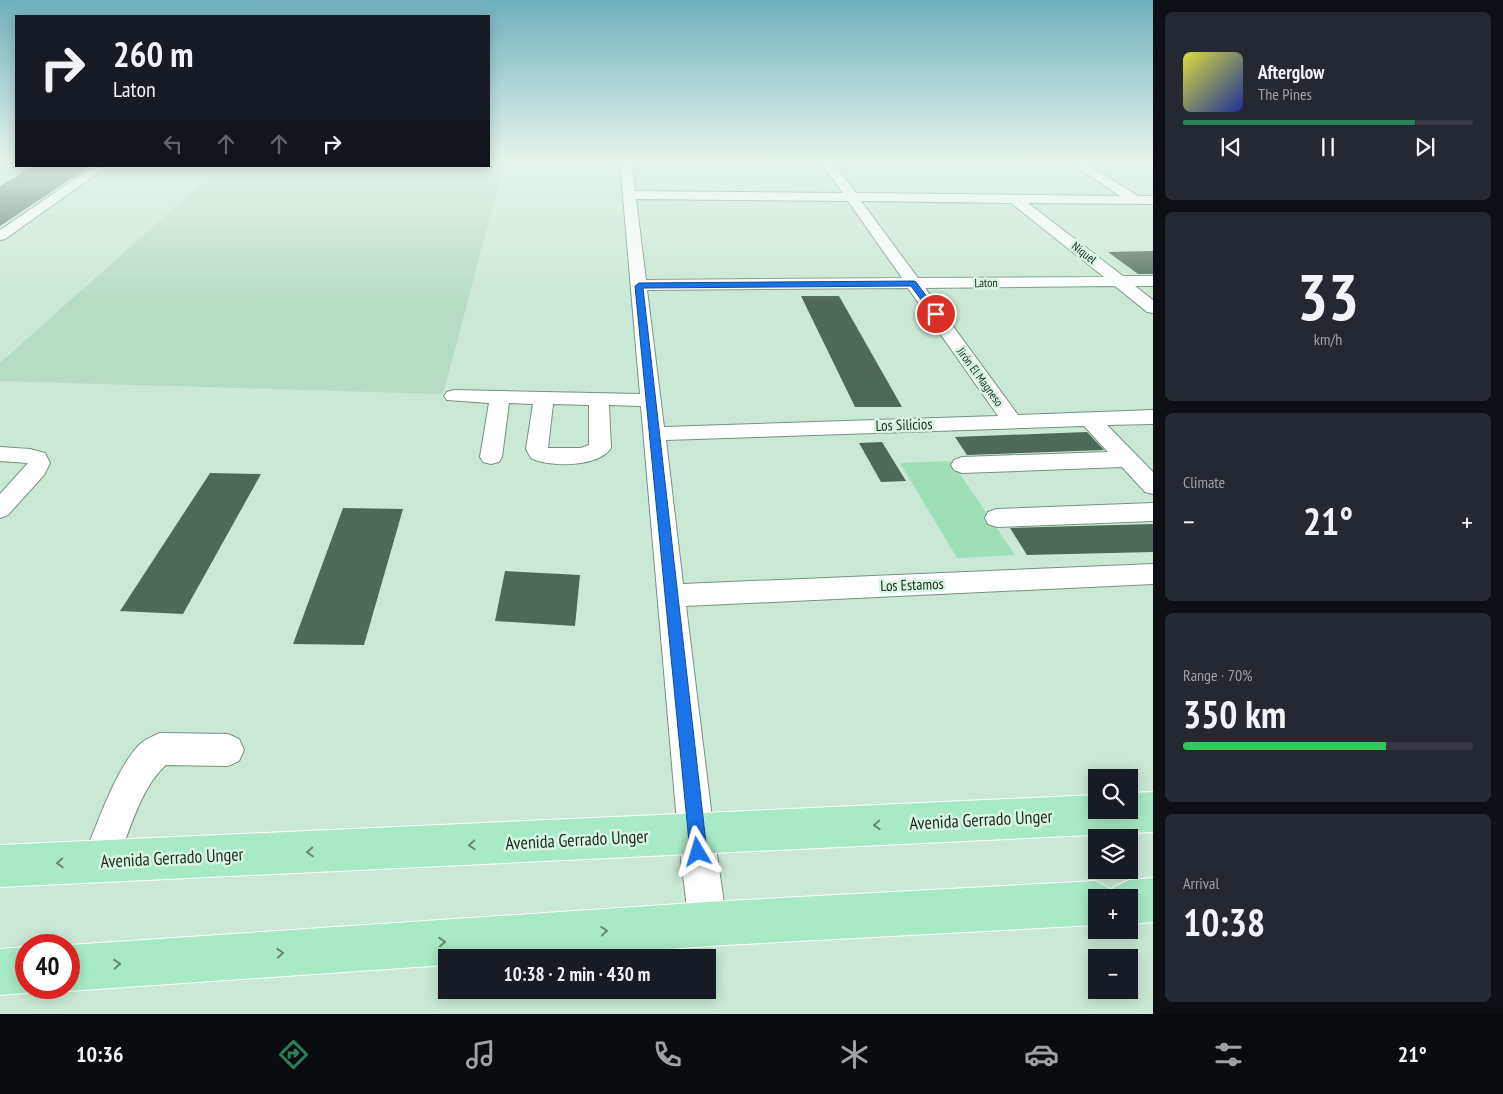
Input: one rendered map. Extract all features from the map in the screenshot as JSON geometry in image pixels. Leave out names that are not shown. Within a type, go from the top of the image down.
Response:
[{"type":"main road","name":"Avenida Gerrado Unger","points":[[0,866],[1153,812]]},
{"type":"main road","points":[[1138,901],[1153,900]]},
{"type":"main road","points":[[80,967],[708,924],[1088,903]]},
{"type":"main road","points":[[0,972],[15,971]]},
{"type":"street","points":[[0,236],[40,208]]},
{"type":"street","points":[[631,208],[696,834],[708,924]]},
{"type":"street","name":"Jirón El Magneso","points":[[860,208],[1012,422]]},
{"type":"street","name":"Niquel","points":[[1027,208],[1153,308]]},
{"type":"street","name":"Laton","points":[[639,286],[1153,281]]},
{"type":"street","points":[[454,396],[651,400]]},
{"type":"street","points":[[491,457],[500,397]]},
{"type":"street","points":[[544,398],[537,449],[543,455],[586,455],[595,453],[600,448],[599,399]]},
{"type":"street","name":"Los Silicios","points":[[654,434],[1153,417]]},
{"type":"street","points":[[1089,419],[1153,486]]},
{"type":"street","points":[[0,454],[30,456],[37,458],[39,462],[36,470],[0,509]]},
{"type":"street","points":[[962,465],[1128,459]]},
{"type":"street","points":[[997,518],[1153,512]]},
{"type":"street","name":"Los Estamos","points":[[671,596],[1153,574]]},
{"type":"street","points":[[100,861],[136,779],[152,754],[160,749],[228,750]]},
{"type":"shaded area","points":[[174,208],[492,208],[443,394],[0,381],[0,363]]},
{"type":"shaded area","points":[[951,461],[1015,555],[957,558],[900,463]]},
{"type":"building","points":[[0,208],[27,208],[0,226]]},
{"type":"building","points":[[1153,251],[1153,274],[1138,274],[1108,252]]},
{"type":"building","points":[[801,296],[839,296],[902,407],[855,407]]},
{"type":"building","points":[[1087,432],[1104,450],[967,455],[955,437]]},
{"type":"building","points":[[882,442],[906,481],[881,482],[859,443]]},
{"type":"building","points":[[210,473],[261,474],[183,614],[120,611]]},
{"type":"building","points":[[343,508],[403,509],[364,645],[293,644]]},
{"type":"building","points":[[1153,524],[1153,552],[1027,555],[1010,528]]},
{"type":"building","points":[[505,571],[580,575],[575,626],[495,621]]},
{"type":"route","points":[[698,852],[639,286],[914,284],[936,314]]}]
